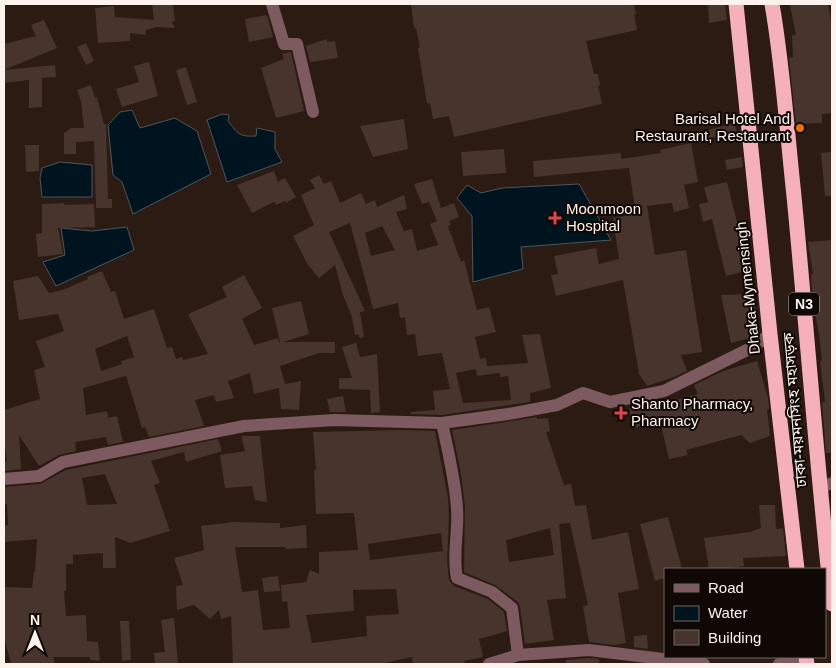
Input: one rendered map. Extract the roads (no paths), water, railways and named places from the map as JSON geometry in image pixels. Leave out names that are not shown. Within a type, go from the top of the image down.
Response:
[{"type":"highway","name":"Dhaka-Mymensingh","points":[[736,4],[770,334],[797,568]]},
{"type":"highway","name":"ঢাকা-ময়মনসিংহ মহাসড়ক","points":[[772,4],[779,47],[804,295],[826,485],[832,604]]},
{"type":"street","points":[[272,4],[284,44],[297,44],[313,112]]},
{"type":"street","points":[[4,479],[39,476],[63,462],[244,426],[334,420],[442,423],[557,405],[583,393],[610,402],[664,391],[753,347],[770,334]]},
{"type":"street","points":[[442,423],[453,472],[458,510],[455,567],[457,578],[492,592],[512,608],[518,655]]},
{"type":"street","points":[[489,664],[518,655],[589,650],[704,664]]},
{"type":"street","points":[[779,664],[807,661]]},
{"type":"water","points":[[132,110],[140,128],[175,118],[197,131],[211,174],[133,214],[122,182],[113,175],[108,125],[120,112]]},
{"type":"water","points":[[222,114],[229,115],[228,121],[242,135],[256,136],[257,128],[275,132],[275,149],[282,162],[227,182],[207,120]]},
{"type":"water","points":[[60,162],[92,165],[92,197],[42,197],[40,178],[42,168]]},
{"type":"water","points":[[579,184],[611,240],[521,247],[523,269],[473,282],[472,216],[457,198],[467,185],[481,193],[502,188]]},
{"type":"water","points":[[127,227],[134,250],[56,286],[43,262],[65,255],[61,228],[92,231]]},
{"type":"place","name":"Barisal Hotel And Restaurant, Restaurant","points":[[800,128]]},
{"type":"place","name":"Moonmoon Hospital","points":[[555,218]]},
{"type":"place","name":"Shanto Pharmacy, Pharmacy","points":[[621,413]]}]
